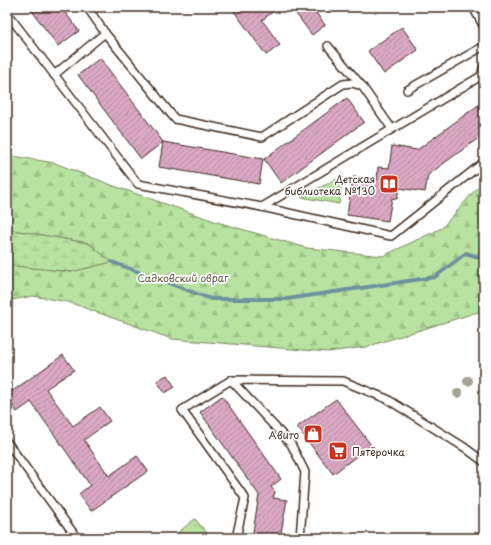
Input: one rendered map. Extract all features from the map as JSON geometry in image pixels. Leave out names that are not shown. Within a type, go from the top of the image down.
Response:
[{"type":"lane","points":[[87,7],[105,33],[175,119],[262,136],[343,84],[352,83],[362,86]]},
{"type":"lane","points":[[473,7],[484,27]]},
{"type":"lane","points":[[7,13],[138,184],[262,207],[391,236],[484,162]]},
{"type":"lane","points":[[54,75],[105,33]]},
{"type":"lane","points":[[328,46],[362,86],[392,129]]},
{"type":"lane","points":[[407,90],[484,46]]},
{"type":"lane","points":[[262,207],[481,76],[484,66]]},
{"type":"lane","points":[[231,380],[291,444],[305,472],[300,538]]},
{"type":"lane","points":[[236,538],[245,498],[182,410],[231,380],[343,381],[388,399],[464,447],[484,462]]},
{"type":"lane","points":[[7,442],[77,538]]},
{"type":"green space","name":"Садковский овраг","points":[[7,155],[55,163],[114,186],[217,222],[307,248],[383,256],[442,228],[484,180],[484,308],[481,311],[366,347],[328,352],[172,339],[68,302],[33,296],[7,301],[7,265],[71,272],[111,262],[88,243],[7,229]]},
{"type":"green space","points":[[343,176],[339,204],[301,197]]},
{"type":"green space","points":[[7,229],[88,243],[112,262],[71,272],[7,265]]},
{"type":"green space","points":[[195,519],[211,538],[171,538]]},
{"type":"building","points":[[29,7],[61,7],[79,31],[58,46]]},
{"type":"building","points":[[231,7],[279,7],[262,20],[280,45],[266,55]]},
{"type":"building","points":[[291,7],[312,7],[325,25],[312,35]]},
{"type":"building","points":[[402,27],[418,50],[384,74],[368,51]]},
{"type":"building","points":[[100,58],[163,142],[141,159],[78,75]]},
{"type":"building","points":[[347,98],[364,122],[281,183],[264,159]]},
{"type":"building","name":"Детская библиотека №130","points":[[484,101],[484,134],[428,175],[425,192],[399,188],[397,199],[392,198],[388,221],[347,215],[353,177],[377,180],[378,167],[389,168],[392,146],[417,150]]},
{"type":"building","points":[[163,142],[263,159],[259,184],[159,167]]},
{"type":"building","points":[[63,355],[74,370],[46,389],[73,426],[100,407],[110,421],[84,440],[109,476],[137,456],[148,471],[91,511],[79,494],[90,485],[31,402],[17,412],[7,397],[7,395]]},
{"type":"building","points":[[167,375],[175,387],[165,393],[157,381]]},
{"type":"building","points":[[222,396],[281,479],[271,487],[275,492],[273,498],[287,500],[280,538],[252,538],[259,495],[200,412]]},
{"type":"building","points":[[336,399],[371,445],[333,474],[297,427]]},
{"type":"waterway","points":[[112,262],[211,299],[287,299],[435,277],[466,253],[484,259]]},
{"type":"place","name":"Детская библиотека №130","points":[[389,184]]},
{"type":"place","name":"Авито","points":[[313,434]]},
{"type":"place","name":"Пятёрочка","points":[[338,451]]}]
